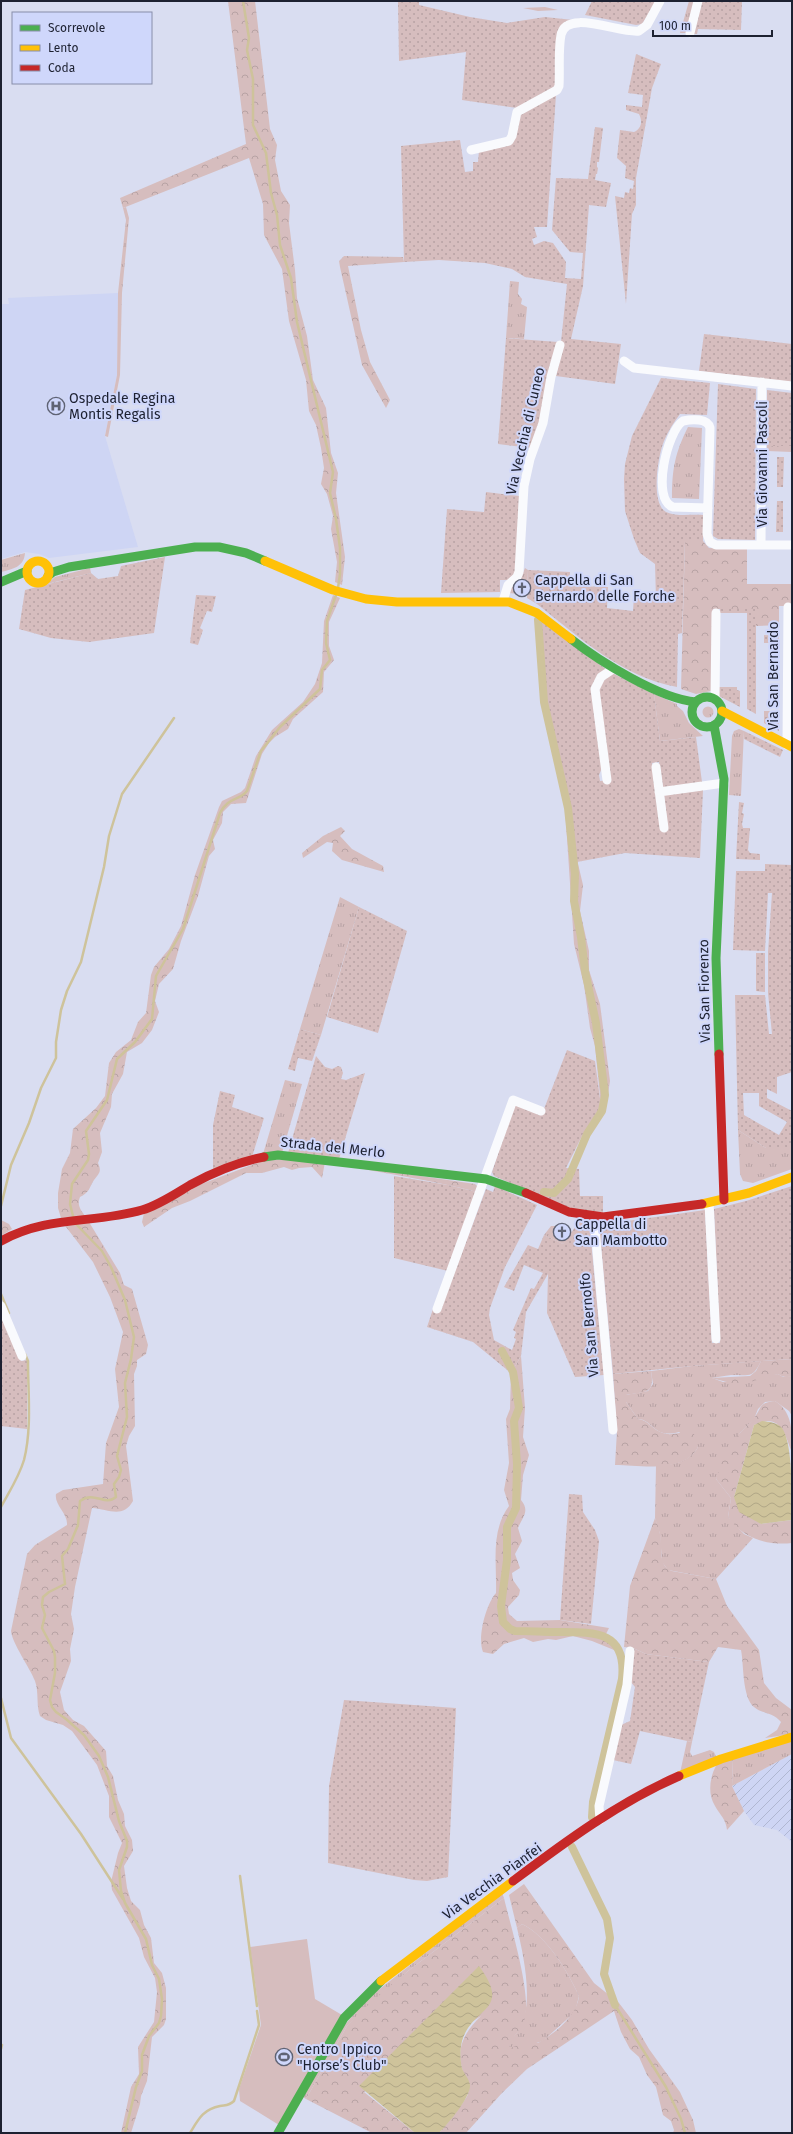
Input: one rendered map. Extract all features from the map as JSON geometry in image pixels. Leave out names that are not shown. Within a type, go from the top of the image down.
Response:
[{"type":"street","points":[[471,150],[507,142],[512,136],[517,112],[557,90],[559,86],[561,36],[566,27],[575,23],[585,22],[639,31],[647,25],[660,1]]},
{"type":"street","points":[[690,33],[698,1]]},
{"type":"street","name":"Via Vecchia di Cuneo","points":[[503,601],[506,588],[520,572],[524,486],[530,459],[543,423],[551,377],[560,345]]},
{"type":"street","points":[[624,361],[634,368],[792,386]]},
{"type":"street","name":"Via Giovanni Pascoli","points":[[761,545],[762,382]]},
{"type":"street","name":"Via Giovanni Pascoli","points":[[708,508],[673,507],[668,505],[664,498],[663,472],[667,450],[678,426],[684,420],[704,421],[710,425],[708,508],[707,537],[710,542],[716,545],[792,545]]},
{"type":"street","points":[[28,574],[37,583],[41,582],[53,572],[70,567],[195,547],[219,547],[254,556],[337,592],[366,599],[397,602],[503,601],[526,607],[537,613],[613,669],[682,701],[696,702],[712,699],[720,704],[719,719]]},
{"type":"street","points":[[1,582],[28,574],[34,562],[42,562],[46,565],[70,567]]},
{"type":"street","points":[[46,565],[48,576]]},
{"type":"street","name":"Via San Bernardo","points":[[705,727],[719,719],[729,718],[739,721],[789,746],[788,607]]},
{"type":"street","points":[[712,699],[715,688],[716,613]]},
{"type":"street","points":[[607,780],[595,689],[601,677],[613,669]]},
{"type":"street","points":[[682,701],[692,712],[696,722],[705,727]]},
{"type":"street","points":[[692,712],[696,702]]},
{"type":"street","name":"Via San Fiorenzo","points":[[719,719],[716,740],[722,761],[724,783],[716,958],[724,1200]]},
{"type":"street","name":"Via San Fiorenzo","points":[[705,727],[716,740]]},
{"type":"street","points":[[656,767],[664,828]]},
{"type":"street","points":[[659,792],[724,783]]},
{"type":"street","points":[[437,1309],[486,1180],[513,1100],[541,1111]]},
{"type":"street","name":"Strada del Merlo","points":[[1,1241],[22,1228],[63,1220],[120,1215],[146,1209],[222,1169],[250,1160],[272,1156],[352,1163],[486,1180]]},
{"type":"street","points":[[486,1180],[506,1185],[564,1211],[594,1217],[612,1217],[724,1200],[792,1178]]},
{"type":"street","points":[[709,1203],[716,1339]]},
{"type":"street","name":"Via San Bernolfo","points":[[594,1217],[613,1430]]},
{"type":"street","points":[[1,1306],[22,1356]]},
{"type":"street","points":[[600,1820],[600,1806],[627,1685],[630,1651]]},
{"type":"street","name":"Via Vecchia Pianfei","points":[[278,2133],[342,2022],[357,2003],[408,1961],[492,1897],[600,1820],[668,1780],[730,1757],[792,1737]]},
{"type":"shaded area","name":"Ospedale Regina Montis Regalis","points":[[118,293],[117,375],[105,436],[138,547],[49,558],[39,554],[25,552],[1,559],[1,304],[9,304],[8,298]]},
{"type":"shaded area","points":[[792,1754],[792,1842],[777,1830],[754,1825],[744,1811],[732,1786]]},
{"type":"green space","points":[[228,1],[255,1],[270,129],[277,145],[275,160],[281,191],[290,205],[289,223],[297,298],[307,336],[313,380],[326,408],[331,453],[338,473],[336,493],[345,557],[342,585],[335,582],[337,562],[331,529],[333,516],[327,494],[321,484],[324,468],[316,425],[309,411],[306,380],[289,321],[282,269],[264,235],[263,204],[249,158],[123,208],[120,198],[246,144]]},
{"type":"green space","points":[[398,1],[419,1],[419,5],[470,17],[507,23],[545,17],[573,20],[567,21],[556,86],[517,108],[462,100],[466,52],[399,61]]},
{"type":"green space","points":[[592,1],[657,1],[642,24],[636,25],[585,15]]},
{"type":"green space","points":[[689,1],[696,1],[687,33],[680,33]]},
{"type":"green space","points":[[701,1],[742,1],[741,30],[698,29],[697,34],[692,34]]},
{"type":"green space","points":[[545,7],[558,10],[538,11],[523,8]]},
{"type":"green space","points":[[636,54],[661,64],[652,88],[636,178],[636,205],[632,214],[626,304],[615,196],[624,198],[625,192],[629,193],[630,188],[633,189],[634,181],[625,178],[626,166],[617,158],[620,130],[634,132],[641,125],[639,114],[626,110],[626,105],[642,107],[643,95],[628,93]]},
{"type":"green space","points":[[556,95],[547,227],[534,227],[537,237],[532,239],[534,245],[544,241],[553,243],[566,262],[565,278],[581,279],[583,253],[570,252],[552,230],[556,178],[588,179],[595,127],[603,128],[599,162],[597,162],[598,168],[595,180],[611,183],[606,207],[589,205],[583,286],[571,339],[621,344],[615,384],[556,376],[564,343],[561,342],[567,284],[525,277],[512,269],[485,263],[439,260],[404,262],[401,146],[460,140],[465,172],[473,171],[473,162],[478,162],[479,151],[506,146],[517,116]]},
{"type":"green space","points":[[126,207],[129,218],[122,293],[120,375],[108,437],[105,436],[117,375],[118,293],[126,220],[123,208]]},
{"type":"green space","points":[[344,256],[403,257],[404,262],[348,266],[361,330],[370,362],[390,400],[386,408],[362,365],[339,261]]},
{"type":"green space","points":[[510,281],[519,282],[518,294],[522,299],[521,304],[527,307],[524,339],[506,338]]},
{"type":"green space","points":[[704,334],[792,344],[792,382],[699,371]]},
{"type":"green space","points":[[506,338],[558,342],[541,419],[531,448],[498,444]]},
{"type":"green space","points":[[661,378],[710,383],[707,415],[680,414],[664,441],[658,467],[657,489],[661,507],[670,514],[703,515],[703,541],[685,541],[682,633],[678,634],[677,687],[657,682],[620,665],[585,642],[537,604],[527,598],[528,570],[570,572],[569,586],[608,587],[607,608],[633,611],[634,596],[656,598],[655,564],[640,553],[634,539],[625,511],[624,479],[625,464],[632,436]]},
{"type":"green space","points":[[718,384],[756,389],[755,540],[718,539],[713,536]]},
{"type":"green space","points":[[767,390],[792,393],[792,446],[767,446]]},
{"type":"green space","points":[[688,427],[702,428],[699,499],[672,498],[675,461]]},
{"type":"green space","points":[[767,446],[792,446],[792,452],[767,451]]},
{"type":"green space","points":[[777,457],[784,457],[783,487],[777,487]]},
{"type":"green space","points":[[486,492],[519,496],[517,571],[508,580],[500,580],[500,592],[441,593],[447,509],[484,512]]},
{"type":"green space","points":[[777,501],[783,501],[783,532],[776,532]]},
{"type":"green space","points":[[685,541],[703,541],[709,548],[747,549],[747,584],[792,584],[792,606],[779,606],[779,625],[756,626],[756,609],[713,609],[712,689],[711,691],[696,694],[681,689]]},
{"type":"green space","points":[[25,553],[23,561],[17,567],[1,572],[1,560]]},
{"type":"green space","points":[[165,557],[154,633],[89,642],[51,638],[19,629],[25,590],[91,573],[98,579],[118,576],[121,566]]},
{"type":"green space","points":[[90,568],[91,573],[47,584],[55,577]]},
{"type":"green space","points":[[525,568],[528,570],[527,594],[526,582],[518,582],[518,594],[509,593],[512,586],[522,575]]},
{"type":"green space","points":[[196,595],[216,596],[212,612],[207,611],[200,628],[203,630],[198,645],[190,643]]},
{"type":"green space","points":[[333,595],[340,598],[329,622],[329,646],[334,660],[324,672],[323,692],[293,719],[288,729],[275,737],[269,743],[262,754],[246,803],[231,804],[223,812],[222,823],[213,840],[215,849],[209,856],[198,896],[181,941],[173,969],[159,984],[155,1001],[159,1012],[152,1030],[142,1043],[127,1052],[123,1074],[112,1094],[111,1107],[100,1133],[102,1152],[98,1163],[100,1168],[99,1172],[88,1192],[80,1197],[79,1200],[80,1207],[85,1216],[61,1218],[58,1208],[58,1193],[62,1169],[70,1153],[73,1129],[96,1108],[105,1096],[109,1063],[116,1052],[131,1040],[138,1022],[146,1013],[151,975],[154,967],[169,949],[181,926],[195,875],[222,801],[241,792],[245,788],[256,756],[272,730],[303,702],[315,684],[322,663],[324,621]]},
{"type":"green space","points":[[720,609],[756,609],[756,714],[747,709],[747,613],[720,613]]},
{"type":"green space","points":[[535,616],[607,670],[596,678],[602,768],[599,775],[600,781],[609,780],[598,701],[600,684],[612,673],[654,694],[660,741],[696,737],[702,782],[663,788],[659,762],[652,763],[662,831],[668,830],[664,795],[703,790],[700,858],[625,853],[577,862],[542,700]]},
{"type":"green space","points":[[764,635],[779,636],[779,643],[764,643]]},
{"type":"green space","points":[[719,687],[737,687],[737,690],[740,691],[740,707],[719,696]]},
{"type":"green space","points":[[654,694],[677,704],[677,706],[683,711],[689,723],[703,736],[660,741]]},
{"type":"green space","points":[[706,707],[710,707],[712,708],[712,716],[706,717],[703,714],[703,710]]},
{"type":"green space","points":[[764,711],[779,711],[779,731],[764,723]]},
{"type":"green space","points":[[739,729],[744,731],[741,796],[729,795],[732,736],[734,731]]},
{"type":"green space","points":[[744,731],[783,750],[780,757],[744,739]]},
{"type":"green space","points":[[739,802],[744,803],[742,813],[744,814],[742,824],[743,828],[750,828],[748,850],[750,853],[760,854],[760,860],[736,859]]},
{"type":"green space","points":[[565,808],[583,885],[580,911],[589,951],[589,970],[600,1004],[610,1081],[608,1094],[601,1106],[595,1046],[590,1028],[584,985],[574,944]]},
{"type":"green space","points":[[341,827],[345,831],[340,836],[352,849],[383,866],[384,872],[342,860],[332,851],[333,843],[327,842],[303,858],[302,853],[323,836]]},
{"type":"green space","points":[[765,864],[792,865],[792,1072],[777,1077],[777,1094],[767,1089],[767,1098],[792,1111],[792,1148],[766,1148],[738,1130],[735,995],[765,995],[769,1034],[772,1034],[768,993],[768,952],[772,893],[768,893],[765,951],[733,950],[736,871],[765,871]],"holes":[[[743,1093],[759,1093],[759,1106],[787,1122],[779,1135],[744,1115]]]},
{"type":"green space","points":[[340,897],[359,907],[321,1035],[300,1029]]},
{"type":"green space","points":[[359,907],[407,931],[378,1033],[327,1017]]},
{"type":"green space","points":[[756,953],[765,953],[765,992],[756,991]]},
{"type":"green space","points":[[300,1029],[321,1035],[312,1061],[298,1058],[295,1071],[288,1069]]},
{"type":"green space","points":[[567,1050],[595,1061],[601,1106],[583,1134],[566,1168],[579,1169],[580,1196],[603,1196],[603,1213],[577,1211],[494,1176],[492,1172],[514,1104],[542,1114]]},
{"type":"green space","points":[[316,1056],[325,1067],[332,1069],[338,1066],[341,1067],[343,1073],[341,1079],[346,1080],[365,1073],[339,1159],[288,1153]]},
{"type":"green space","points":[[285,1080],[302,1084],[282,1153],[263,1154]]},
{"type":"green space","points":[[220,1091],[235,1095],[232,1107],[264,1118],[252,1157],[213,1171],[213,1125]]},
{"type":"green space","points":[[738,1130],[766,1148],[792,1148],[792,1169],[753,1183],[743,1181],[740,1174]]},
{"type":"green space","points":[[267,1159],[325,1162],[322,1178],[312,1167],[292,1170],[284,1167],[262,1173],[246,1173],[190,1201],[172,1208],[144,1227],[142,1222],[144,1213],[186,1190]]},
{"type":"green space","points":[[339,1164],[475,1184],[478,1187],[477,1192]]},
{"type":"green space","points":[[394,1176],[448,1185],[477,1192],[448,1271],[394,1258]]},
{"type":"green space","points":[[495,1186],[537,1205],[505,1267],[490,1308],[489,1315],[494,1340],[512,1350],[516,1339],[514,1338],[516,1332],[513,1330],[531,1288],[534,1289],[543,1273],[524,1265],[514,1291],[504,1287],[528,1245],[538,1249],[544,1235],[563,1244],[581,1219],[589,1220],[604,1375],[575,1377],[547,1313],[548,1274],[526,1312],[521,1356],[511,1373],[473,1342],[427,1327],[433,1309],[440,1311],[486,1189],[493,1192]]},
{"type":"green space","points":[[792,1186],[792,1359],[692,1366],[613,1374],[599,1225],[705,1210],[712,1343],[720,1343],[714,1209],[746,1201]]},
{"type":"green space","points":[[1,1220],[9,1224],[12,1229],[1,1236]]},
{"type":"green space","points":[[89,1222],[120,1273],[124,1285],[132,1289],[148,1345],[146,1354],[137,1360],[137,1366],[134,1374],[135,1426],[129,1436],[126,1446],[133,1501],[125,1510],[115,1512],[92,1508],[75,1587],[71,1614],[74,1629],[70,1649],[71,1661],[60,1692],[64,1710],[73,1720],[84,1726],[106,1751],[107,1766],[113,1776],[118,1800],[124,1814],[125,1826],[132,1840],[133,1851],[124,1866],[127,1888],[131,1901],[140,1910],[144,1925],[151,1938],[154,1963],[162,1973],[166,1988],[166,2019],[164,2025],[152,2037],[147,2081],[141,2096],[131,2133],[121,2133],[131,2087],[139,2074],[138,2047],[154,2022],[157,1992],[155,1978],[144,1957],[139,1938],[112,1890],[111,1882],[122,1843],[109,1817],[109,1796],[97,1765],[72,1731],[63,1725],[46,1720],[40,1716],[35,1681],[14,1642],[11,1631],[27,1554],[35,1545],[67,1525],[67,1521],[57,1502],[56,1494],[63,1490],[103,1484],[106,1443],[119,1407],[115,1369],[123,1332],[110,1297],[93,1262],[63,1223]]},
{"type":"green space","points":[[551,1226],[559,1226],[555,1231],[566,1241],[563,1244],[544,1235]]},
{"type":"green space","points":[[1,1313],[21,1361],[27,1360],[27,1429],[1,1426]]},
{"type":"green space","points":[[521,1356],[525,1408],[523,1437],[529,1455],[523,1475],[521,1500],[525,1507],[525,1514],[518,1528],[522,1541],[515,1554],[520,1568],[512,1573],[513,1580],[520,1590],[519,1595],[508,1607],[509,1614],[517,1621],[560,1620],[609,1628],[605,1636],[615,1643],[614,1650],[592,1641],[573,1636],[556,1640],[548,1639],[533,1642],[524,1638],[504,1644],[493,1654],[483,1652],[481,1646],[482,1630],[486,1613],[492,1598],[496,1593],[496,1548],[499,1526],[509,1506],[504,1490],[509,1463],[506,1419],[510,1409],[511,1373]]},
{"type":"green space","points":[[792,1359],[792,1376],[790,1377],[781,1376],[778,1374],[739,1385],[711,1378],[750,1376],[756,1371],[761,1361]]},
{"type":"green space","points":[[761,1361],[752,1374],[712,1378],[723,1382],[778,1374],[783,1377],[792,1376],[792,1416],[789,1411],[775,1401],[765,1402],[758,1409],[754,1419],[740,1433],[716,1479],[731,1498],[728,1517],[744,1534],[753,1538],[716,1579],[668,1570],[662,1562],[660,1534],[655,1518],[656,1465],[674,1464],[685,1460],[695,1452],[698,1447],[679,1432],[664,1433],[648,1422],[638,1419],[626,1402],[625,1395],[648,1391],[653,1384],[651,1371],[692,1366]]},
{"type":"green space","points":[[651,1371],[652,1384],[650,1388],[644,1392],[626,1395],[626,1402],[638,1419],[645,1421],[659,1432],[671,1434],[686,1432],[694,1434],[698,1447],[691,1456],[672,1465],[615,1465],[617,1431],[613,1374]]},
{"type":"green space","points":[[775,1401],[785,1411],[790,1423],[792,1453],[784,1432],[776,1423],[770,1421],[754,1425],[734,1497],[761,1524],[792,1520],[792,1543],[783,1544],[765,1542],[756,1539],[748,1535],[734,1524],[728,1517],[731,1498],[716,1479],[723,1458],[730,1445],[765,1403]]},
{"type":"green space","points":[[569,1494],[582,1495],[583,1512],[595,1530],[599,1541],[591,1624],[560,1620]]},
{"type":"green space","points":[[655,1518],[661,1539],[662,1560],[667,1568],[672,1571],[716,1579],[727,1606],[759,1650],[764,1683],[776,1698],[792,1710],[792,1734],[765,1738],[777,1730],[781,1722],[775,1716],[757,1709],[750,1702],[745,1689],[741,1650],[718,1647],[709,1662],[646,1654],[633,1648],[624,1647],[630,1586]]},
{"type":"green space","points":[[633,1648],[646,1654],[709,1662],[692,1742],[640,1731],[631,1764],[613,1760],[621,1725],[630,1721],[635,1687],[630,1681]]},
{"type":"green space","points":[[344,1700],[456,1708],[448,1877],[427,1881],[414,1880],[328,1863],[329,1786]]},
{"type":"green space","points":[[792,1740],[792,1754],[732,1786],[733,1758]]},
{"type":"green space","points":[[687,1741],[692,1742],[690,1752],[692,1756],[710,1750],[714,1752],[717,1759],[680,1773]]},
{"type":"green space","points":[[733,1758],[732,1786],[744,1811],[727,1830],[724,1820],[711,1796],[710,1785],[717,1764]]},
{"type":"green space","points":[[524,1884],[594,1983],[619,2003],[632,2020],[649,2049],[680,2092],[693,2120],[696,2133],[673,2133],[674,2130],[671,2121],[663,2115],[656,2087],[647,2075],[639,2057],[630,2049],[621,2032],[614,2011],[527,2069],[502,2093],[466,2133],[439,2133],[467,2097],[469,2086],[460,2060],[461,2046],[471,2027],[481,2016],[364,2092],[415,2133],[372,2133],[306,2099],[347,2026],[369,2004],[408,1971],[504,1898],[523,1976],[526,2006],[524,2023],[512,2040],[509,2049],[523,2042],[538,2043],[558,2029],[570,2017],[579,1996],[563,1966],[540,1937],[522,1924],[517,1928],[509,1895]]},
{"type":"green space","points":[[502,1893],[504,1898],[408,1971],[347,2026],[306,2099],[303,2097],[343,2027],[367,1999]]},
{"type":"green space","points":[[522,1924],[540,1937],[556,1956],[569,1976],[579,1996],[575,2012],[544,2040],[508,2050],[511,2039],[519,2029],[524,2017],[527,2002],[527,1986],[523,1955],[517,1928]]},
{"type":"green space","name":"Centro Ippico \"Horse’s Club\"","points":[[307,1939],[315,1999],[342,2015],[279,2125],[240,2101],[239,2089],[261,2025],[250,1947]]},
{"type":"water","points":[[762,1421],[778,1425],[782,1428],[786,1435],[791,1472],[792,1520],[761,1524],[739,1512],[734,1497],[754,1425]]},
{"type":"water","points":[[479,1966],[488,1981],[492,1992],[491,2001],[487,2008],[467,2030],[462,2041],[461,2065],[470,2085],[467,2096],[458,2110],[439,2133],[415,2133],[359,2086]]},
{"type":"waterway","points":[[243,1],[249,38],[247,50],[253,79],[253,125],[266,153],[271,193],[277,215],[280,245],[291,278],[297,322],[333,472],[330,493],[336,519],[340,548],[340,574],[338,588]]},
{"type":"waterway","points":[[73,1216],[70,1204],[72,1184],[88,1160],[89,1154],[86,1131],[107,1100],[117,1059],[135,1042],[152,1019],[156,976],[183,929],[220,813],[226,804],[247,791],[261,751],[280,727],[320,689],[322,670],[330,660],[326,643],[327,621],[336,595]]},
{"type":"waterway","points":[[538,620],[544,702],[568,808],[575,874],[574,901],[581,937],[585,971],[596,1023],[605,1095],[602,1111],[587,1134],[568,1179],[554,1193],[544,1192]]},
{"type":"waterway","points":[[1,1206],[11,1165],[29,1123],[41,1088],[56,1058],[56,1042],[61,1010],[67,991],[81,962],[104,867],[109,836],[122,794],[174,718]]},
{"type":"waterway","points":[[76,1224],[102,1251],[111,1267],[125,1300],[134,1337],[131,1359],[125,1383],[127,1417],[117,1456],[121,1470],[119,1477],[114,1484],[116,1497],[112,1500],[103,1500],[90,1497],[80,1501],[78,1525],[68,1549],[62,1556],[65,1584],[49,1592],[43,1597],[42,1605],[45,1615],[42,1628],[54,1651],[55,1657],[55,1673],[50,1700],[52,1707],[84,1735],[99,1756],[108,1777],[119,1821],[127,1841],[127,1847],[119,1870],[121,1891],[125,1903],[146,1939],[152,1965],[159,1979],[162,1999],[161,2016],[159,2023],[149,2036],[142,2055],[142,2071],[136,2087],[125,2133]]},
{"type":"waterway","points":[[1,1294],[9,1313]]},
{"type":"waterway","points":[[502,1351],[513,1372],[519,1408],[514,1421],[517,1464],[516,1508],[507,1527],[507,1560],[501,1606],[503,1622],[510,1629],[515,1631],[596,1634],[614,1643],[619,1651],[622,1663],[622,1679],[593,1802],[592,1817]]},
{"type":"waterway","points":[[1,1507],[14,1484],[24,1460],[28,1436],[28,1361],[25,1354]]},
{"type":"waterway","points":[[1,1698],[11,1738],[81,1834],[123,1899]]},
{"type":"waterway","points":[[572,1847],[607,1919],[610,1938],[604,1974],[615,2005]]},
{"type":"waterway","points":[[240,1876],[257,2006]]},
{"type":"waterway","points":[[615,2005],[666,2087],[681,2119],[685,2133]]},
{"type":"waterway","points":[[190,2133],[205,2112],[214,2107],[229,2105],[234,2101],[259,2025],[257,2011]]},
{"type":"waterway","points":[[1,2049],[2,2045]]},
{"type":"traffic: fast","points":[[48,576],[53,572],[69,567],[195,547],[219,547],[246,553],[265,561]]},
{"type":"traffic: fast","points":[[1,582],[27,571]]},
{"type":"traffic: fast","points":[[571,639],[597,658],[630,678],[665,694],[696,702]]},
{"type":"traffic: fast","points":[[707,697],[713,698],[721,706],[722,712],[721,718],[713,726],[707,727],[701,726],[693,718],[692,712],[693,706],[701,698],[707,697]]},
{"type":"traffic: fast","points":[[714,725],[724,779],[716,958],[719,1054]]},
{"type":"traffic: fast","points":[[264,1157],[278,1155],[486,1179],[526,1193]]},
{"type":"traffic: fast","points":[[278,2133],[344,2018],[381,1981]]},
{"type":"traffic: slow","points":[[38,561],[42,562],[48,568],[49,572],[48,576],[42,582],[38,583],[34,582],[28,576],[27,572],[28,568],[34,562],[38,561]]},
{"type":"traffic: slow","points":[[265,561],[333,590],[366,599],[397,602],[509,602],[537,613],[571,639]]},
{"type":"traffic: slow","points":[[722,711],[792,747]]},
{"type":"traffic: slow","points":[[702,1204],[749,1193],[792,1177]]},
{"type":"traffic: slow","points":[[679,1776],[721,1759],[792,1737]]},
{"type":"traffic: slow","points":[[381,1981],[513,1881]]},
{"type":"traffic: jam","points":[[719,1054],[724,1200]]},
{"type":"traffic: jam","points":[[1,1241],[36,1227],[53,1223],[106,1217],[142,1210],[173,1196],[190,1185],[217,1172],[264,1157]]},
{"type":"traffic: jam","points":[[526,1193],[569,1212],[603,1217],[702,1204]]},
{"type":"traffic: jam","points":[[513,1881],[573,1837],[614,1810],[657,1786],[679,1776]]},
{"type":"place","name":"Ospedale Regina Montis Regalis","points":[[56,406]]},
{"type":"place","name":"Cappella di San Bernardo delle Forche","points":[[522,588]]},
{"type":"place","name":"Cappella di San Mambotto","points":[[562,1232]]},
{"type":"place","name":"Centro Ippico \"Horse’s Club\"","points":[[284,2057]]}]
